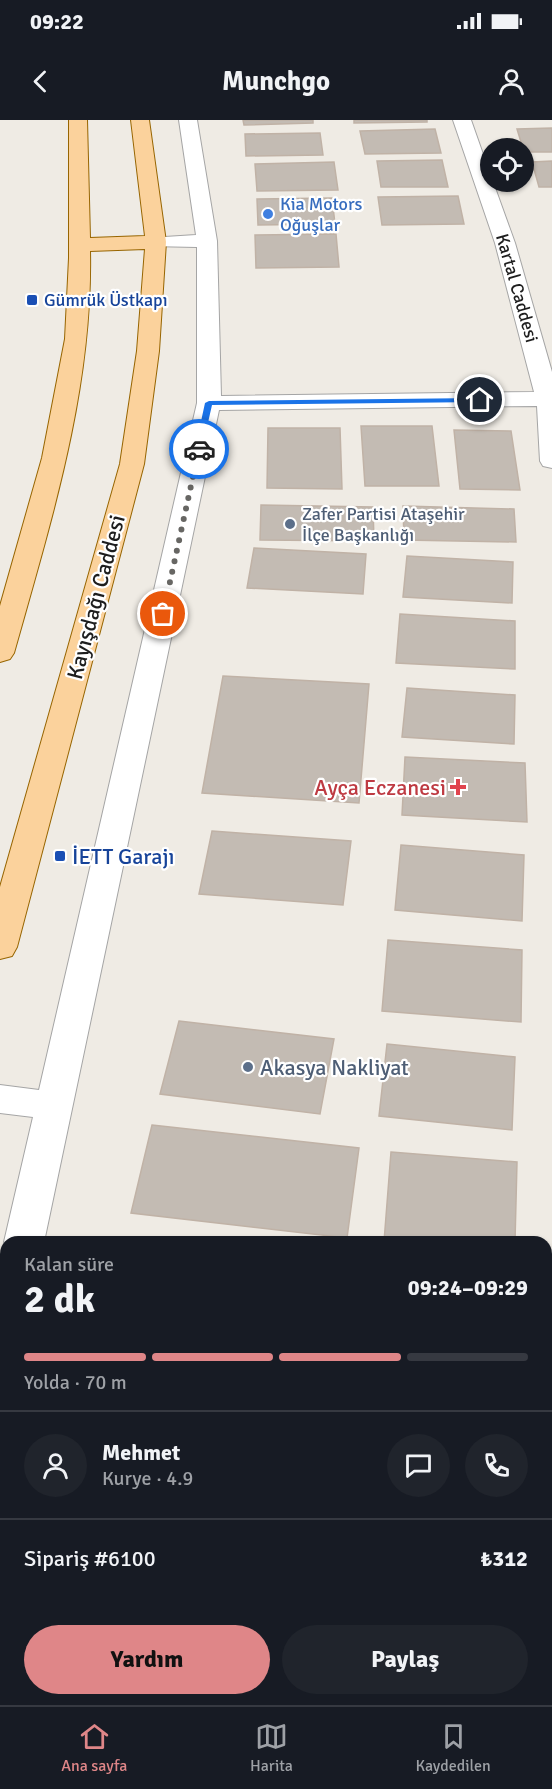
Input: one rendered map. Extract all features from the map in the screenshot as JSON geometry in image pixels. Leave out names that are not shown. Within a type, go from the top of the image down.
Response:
[{"type":"main road","points":[[0,653],[45,496],[63,421],[76,337],[79,245],[78,120]]},
{"type":"main road","name":"Kayışdağı Caddesi","points":[[0,946],[132,464],[148,351],[156,242],[140,120]]},
{"type":"main road","points":[[79,245],[156,242]]},
{"type":"street","points":[[25,1236],[209,403],[207,240],[188,120]]},
{"type":"street","name":"Kartal Caddesi","points":[[462,120],[505,243],[550,399],[552,461]]},
{"type":"street","points":[[156,242],[207,240]]},
{"type":"street","points":[[209,403],[550,399]]},
{"type":"street","points":[[0,1099],[55,1106]]},
{"type":"building","points":[[243,120],[313,120],[313,123],[244,125]]},
{"type":"building","points":[[354,120],[427,120],[427,122],[354,123]]},
{"type":"building","points":[[552,128],[552,152],[534,152],[534,138],[520,138],[517,129]]},
{"type":"building","points":[[435,129],[441,153],[365,154],[360,131]]},
{"type":"building","points":[[320,133],[323,155],[246,156],[245,134]]},
{"type":"building","points":[[442,160],[448,187],[381,187],[377,161]]},
{"type":"building","points":[[552,161],[552,187],[539,187],[534,162]]},
{"type":"building","points":[[334,162],[338,190],[257,191],[255,164]]},
{"type":"building","points":[[458,196],[464,224],[382,225],[378,197]]},
{"type":"building","points":[[332,198],[335,224],[258,225],[257,199]]},
{"type":"building","points":[[336,234],[339,267],[256,268],[255,235]]},
{"type":"building","points":[[361,426],[432,426],[439,486],[365,486]]},
{"type":"building","points":[[268,428],[340,428],[342,489],[267,488]]},
{"type":"building","points":[[454,430],[511,431],[520,490],[460,489]]},
{"type":"building","points":[[261,505],[373,507],[374,541],[260,540]]},
{"type":"building","points":[[403,506],[514,509],[516,542],[404,540]]},
{"type":"building","points":[[254,548],[366,554],[363,594],[247,588]]},
{"type":"building","points":[[407,556],[513,562],[512,603],[403,597]]},
{"type":"building","points":[[400,614],[515,621],[515,669],[396,663]]},
{"type":"building","points":[[223,676],[369,684],[359,803],[202,793]]},
{"type":"building","points":[[407,688],[515,695],[514,744],[402,737]]},
{"type":"building","points":[[405,757],[525,763],[527,822],[402,815]]},
{"type":"building","points":[[212,831],[351,841],[343,905],[199,894]]},
{"type":"building","points":[[401,845],[524,855],[522,921],[395,910]]},
{"type":"building","points":[[388,940],[522,950],[521,1022],[382,1011]]},
{"type":"building","name":"Akasya Nakliyat","points":[[179,1021],[334,1039],[320,1114],[160,1094]]},
{"type":"building","points":[[387,1044],[515,1057],[512,1130],[379,1116]]},
{"type":"building","points":[[152,1125],[359,1148],[347,1236],[330,1236],[131,1213]]},
{"type":"building","points":[[391,1152],[517,1162],[515,1236],[384,1236]]},
{"type":"way so far","points":[[163,614],[199,449]]},
{"type":"place","name":"Kia Motors Oğuşlar","points":[[268,214]]},
{"type":"place","name":"Gümrük Üstkapı","points":[[32,300]]},
{"type":"place","name":"Zafer Partisi Ataşehir İlçe Başkanlığı","points":[[290,524]]},
{"type":"place","name":"Ayça Eczanesi","points":[[458,787]]},
{"type":"place","name":"İETT Garajı","points":[[60,856]]},
{"type":"place","name":"Akasya Nakliyat","points":[[248,1067]]},
{"type":"route","points":[[199,449],[209,403],[480,400]]}]
